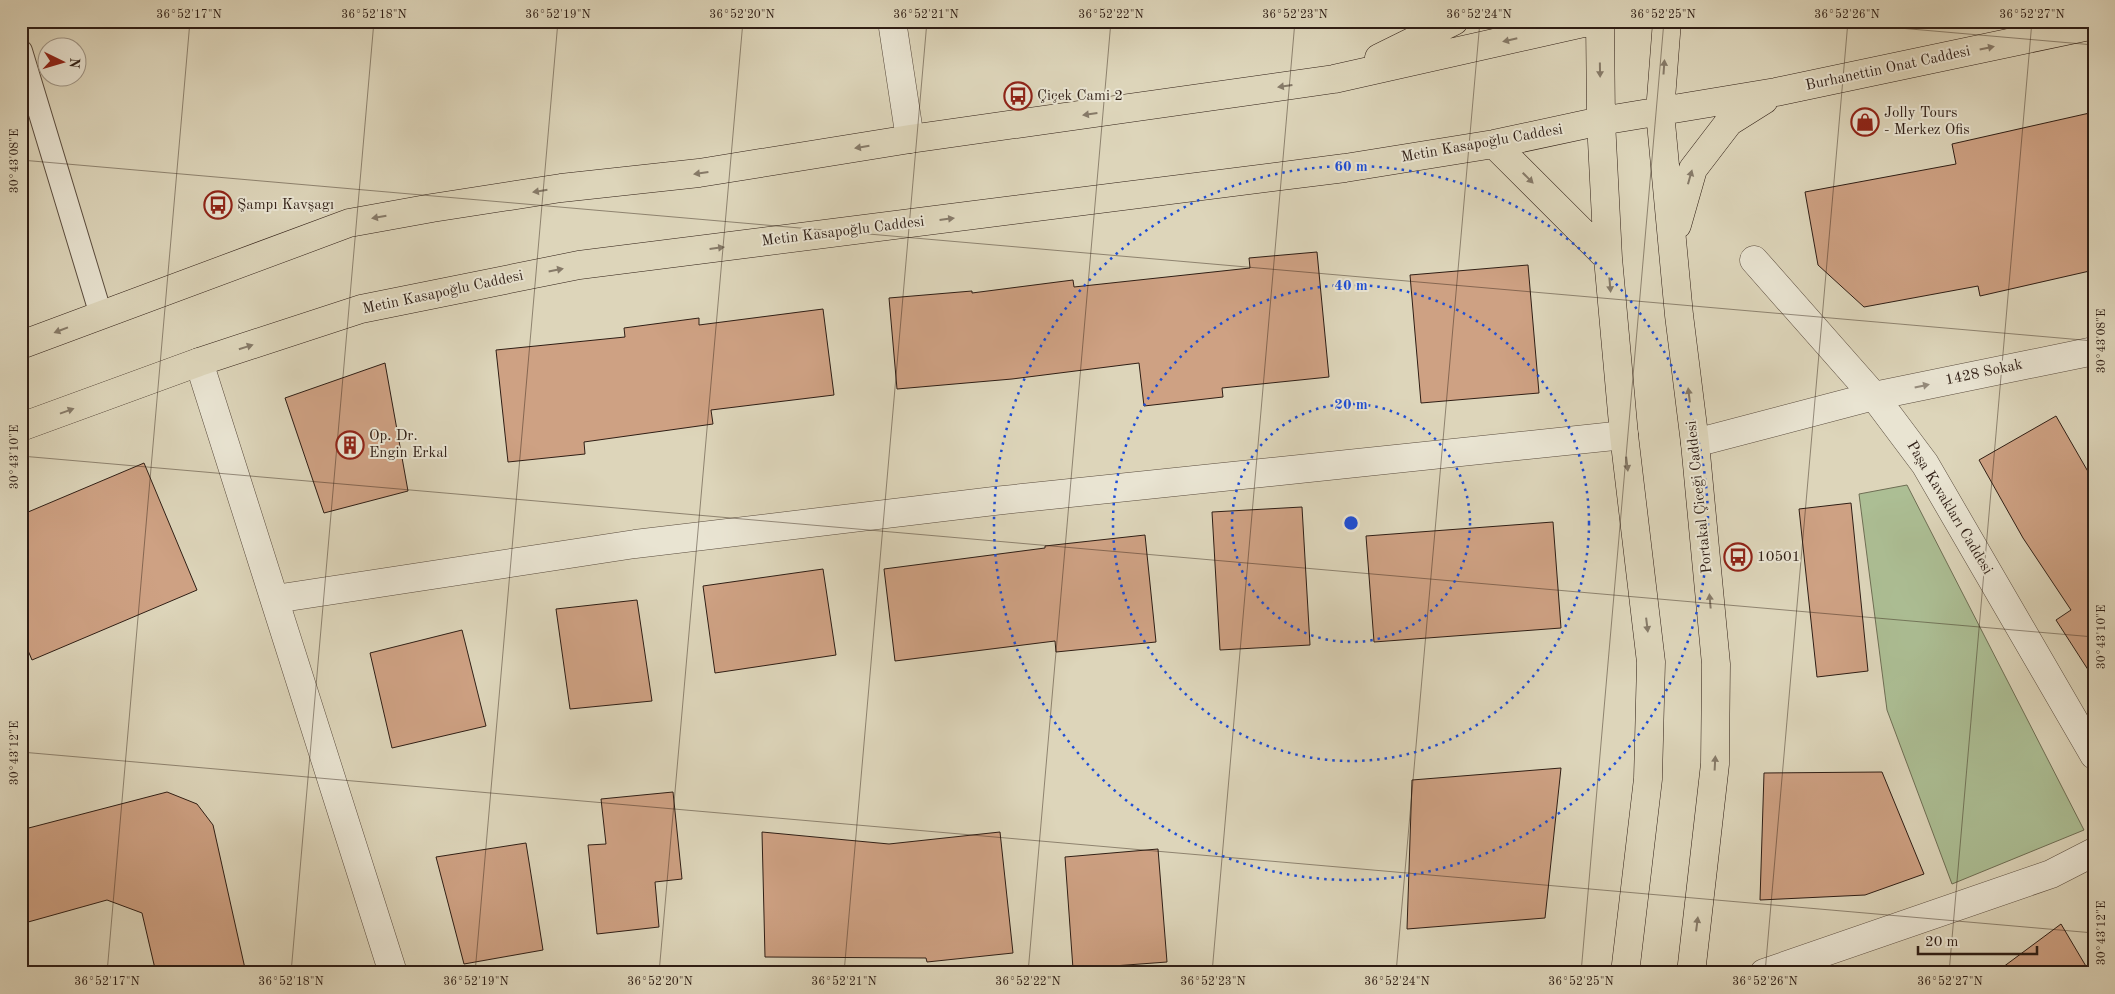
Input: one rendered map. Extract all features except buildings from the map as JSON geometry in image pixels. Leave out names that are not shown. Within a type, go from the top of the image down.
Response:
[{"type":"main road","points":[[1334,79],[1454,21]]},
{"type":"main road","points":[[21,345],[349,223],[552,189],[699,173],[910,139],[1334,79],[1592,21]]},
{"type":"main road","points":[[1600,21],[1601,121],[1608,258],[1624,434],[1651,662],[1648,779],[1625,973]]},
{"type":"main road","name":"Portakal Çiceği Caddesi","points":[[1667,21],[1671,110],[1672,241],[1695,443],[1716,664],[1716,764],[1691,973]]},
{"type":"main road","name":"Burhanettin Onat Caddesi","points":[[1671,110],[1776,92],[2094,25]]},
{"type":"main road","points":[[1672,241],[1693,169],[1729,122],[1776,92]]},
{"type":"main road","name":"Metin Kasapoğlu Caddesi","points":[[21,427],[199,362],[361,309],[579,265],[1325,171],[1494,144],[1601,121],[1671,110]]},
{"type":"main road","points":[[1494,144],[1608,258]]},
{"type":"street","points":[[892,21],[910,139]]},
{"type":"street","name":"Paşa Kavakları Caddesi","points":[[1754,260],[1874,396],[1925,464],[2094,755]]},
{"type":"street","name":"1428 Sokak","points":[[1695,443],[1874,396],[2094,351]]},
{"type":"street","points":[[199,362],[393,973]]},
{"type":"street","points":[[275,600],[635,544],[1004,500],[1624,434]]},
{"type":"street","points":[[1764,973],[2051,874],[2094,852]]},
{"type":"lane","points":[[21,51],[101,315]]},
{"type":"green space","points":[[1907,485],[2084,830],[1952,884],[1887,710],[1859,494]]},
{"type":"place","name":"Çiçek Cami 2","points":[[1018,96]]},
{"type":"place","name":"Jolly Tours - Merkez Ofis","points":[[1865,122]]},
{"type":"place","name":"Şampı Kavşagı","points":[[218,205]]},
{"type":"place","name":"Op. Dr. Engin Erkal","points":[[350,445]]},
{"type":"place","name":"10501","points":[[1738,557]]}]
